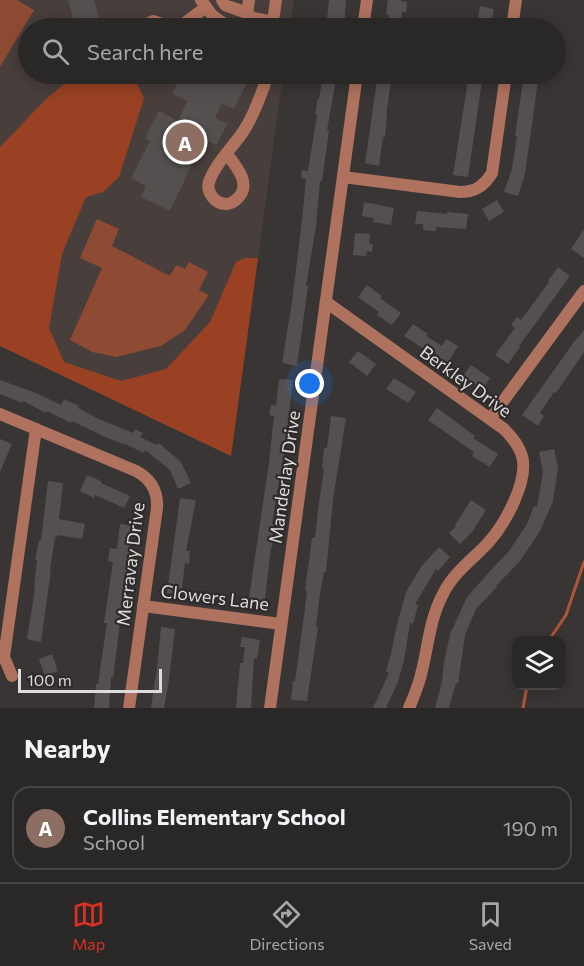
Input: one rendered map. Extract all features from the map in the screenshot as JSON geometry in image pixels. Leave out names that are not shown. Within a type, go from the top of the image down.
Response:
[{"type":"street","points":[[222,0],[225,5],[247,13],[253,18]]},
{"type":"street","points":[[247,13],[249,0]]},
{"type":"street","points":[[274,18],[276,0]]},
{"type":"street","points":[[364,18],[367,0]]},
{"type":"street","points":[[513,18],[516,0]]},
{"type":"street","points":[[187,18],[203,3],[216,18]]},
{"type":"street","points":[[226,154],[244,130],[265,84]]},
{"type":"street","name":"Manderlay Drive","points":[[270,708],[356,84]]},
{"type":"street","points":[[343,177],[460,192],[476,190],[488,180],[492,173],[505,84]]},
{"type":"street","points":[[490,419],[584,291]]},
{"type":"street","name":"Berkley Drive","points":[[326,302],[504,429],[518,446],[523,463],[522,480],[511,507],[495,533],[456,574],[443,593],[432,620],[419,682],[409,708]]},
{"type":"street","name":"Merravay Drive","points":[[0,414],[144,475],[158,499],[129,708]]},
{"type":"street","points":[[12,676],[3,657],[36,429]]},
{"type":"street","name":"Clowers Lane","points":[[143,606],[282,624]]},
{"type":"shaded area","points":[[0,0],[294,0],[291,18],[18,18],[18,84],[282,84],[231,456],[0,346]]},
{"type":"shaded area","points":[[0,0],[17,0],[34,10],[29,18],[18,18],[18,37],[0,67]]},
{"type":"shaded area","points":[[64,84],[137,84],[144,98],[119,177],[103,192],[86,197],[62,254],[49,328],[64,362],[121,381],[166,369],[210,322],[236,262],[245,258],[258,258],[231,456],[0,346],[0,147],[46,99]]},
{"type":"shaded area","points":[[97,219],[119,229],[112,246],[170,276],[176,265],[185,269],[189,262],[208,272],[199,290],[209,295],[185,330],[161,346],[116,357],[92,352],[70,340],[102,268],[80,258]]},
{"type":"building","points":[[68,0],[94,0],[99,18],[73,18]]},
{"type":"building","points":[[329,0],[346,0],[345,18],[327,18]]},
{"type":"building","points":[[388,0],[407,2],[406,12],[402,12],[401,18],[389,18],[389,15],[386,14]]},
{"type":"building","points":[[480,6],[494,9],[492,18],[478,18]]},
{"type":"building","points":[[176,84],[246,84],[234,109],[222,103],[215,118],[227,124],[216,145],[204,139],[170,211],[141,197],[146,186],[131,178],[150,141],[145,138],[159,111],[178,121],[187,101],[172,94]]},
{"type":"building","points":[[321,84],[335,84],[327,130],[329,130],[322,181],[320,181],[297,366],[282,363],[302,220],[306,179],[301,178],[302,170],[308,171]]},
{"type":"building","points":[[377,84],[391,84],[385,137],[383,137],[379,166],[365,163]]},
{"type":"building","points":[[467,84],[482,84],[468,177],[453,175]]},
{"type":"building","points":[[523,84],[538,84],[525,174],[518,196],[504,192],[512,169],[517,136],[515,136]]},
{"type":"building","points":[[497,200],[504,212],[489,221],[482,209]]},
{"type":"building","points":[[364,202],[394,208],[391,225],[373,222],[374,218],[362,216]]},
{"type":"building","points":[[417,211],[468,214],[466,229],[436,227],[436,231],[423,230],[423,224],[415,224]]},
{"type":"building","points":[[584,229],[584,258],[571,249]]},
{"type":"building","points":[[355,233],[370,234],[369,244],[373,244],[372,252],[367,251],[366,256],[353,255]]},
{"type":"building","points":[[558,267],[570,276],[508,364],[495,355],[515,328],[511,325],[517,317],[521,320]]},
{"type":"building","points":[[367,285],[401,313],[392,325],[377,315],[379,312],[358,297]]},
{"type":"building","points":[[413,324],[442,346],[446,339],[458,346],[447,364],[404,336]]},
{"type":"building","points":[[584,330],[584,352],[540,413],[544,416],[538,426],[522,415]]},
{"type":"building","points":[[358,351],[376,364],[367,376],[349,362]]},
{"type":"building","points":[[471,365],[490,378],[482,390],[463,376]]},
{"type":"building","points":[[394,378],[416,392],[408,403],[386,389]]},
{"type":"building","points":[[279,379],[293,380],[280,487],[278,487],[272,524],[274,524],[272,547],[264,607],[248,604],[269,463],[274,416],[269,415],[271,405],[276,406]]},
{"type":"building","points":[[0,380],[61,405],[64,399],[99,419],[133,433],[135,429],[143,433],[140,437],[157,445],[159,443],[181,462],[191,483],[178,489],[170,470],[145,450],[144,453],[72,421],[71,423],[23,401],[22,403],[0,394]]},
{"type":"building","points":[[437,408],[475,436],[473,438],[498,454],[490,467],[472,456],[474,452],[428,420]]},
{"type":"building","points":[[331,416],[346,418],[333,500],[326,572],[324,572],[320,593],[316,627],[318,627],[307,701],[291,700],[304,616],[312,538],[315,538],[324,469],[322,468],[324,448],[327,448]]},
{"type":"building","points":[[0,439],[12,444],[0,472]]},
{"type":"building","points":[[554,449],[558,468],[553,501],[540,531],[520,561],[476,609],[465,635],[458,684],[456,683],[449,708],[435,708],[451,630],[467,597],[509,551],[527,524],[534,506],[537,507],[543,472],[539,452]]},
{"type":"building","points":[[87,475],[130,496],[124,508],[80,491]]},
{"type":"building","points":[[48,481],[63,483],[59,519],[85,524],[82,539],[57,535],[55,537],[41,642],[27,639],[35,588],[37,560],[35,560],[39,541],[41,541]]},
{"type":"building","points":[[180,498],[196,500],[186,551],[190,551],[189,564],[185,563],[181,595],[167,593]]},
{"type":"building","points":[[471,500],[486,510],[472,532],[460,544],[449,533],[456,526]]},
{"type":"building","points":[[120,524],[134,526],[120,612],[113,678],[111,677],[109,708],[94,708],[107,623],[104,623],[113,562],[108,561],[110,548],[117,549]]},
{"type":"building","points":[[439,547],[450,557],[438,571],[436,569],[415,604],[418,605],[413,624],[410,623],[398,682],[386,708],[373,708],[389,673],[386,672],[406,592],[421,567]]},
{"type":"building","points":[[161,627],[175,629],[169,680],[164,708],[151,708],[156,678]]},
{"type":"building","points":[[242,637],[260,640],[257,659],[254,658],[251,708],[236,708],[240,663],[243,663],[245,647],[240,647]]},
{"type":"building","points":[[52,654],[58,671],[45,676],[39,659]]},
{"type":"waterway","points":[[552,636],[566,615],[584,562]]},
{"type":"waterway","points":[[523,708],[526,690]]},
{"type":"place","name":"Collins Elementary School","points":[[185,142]]}]
